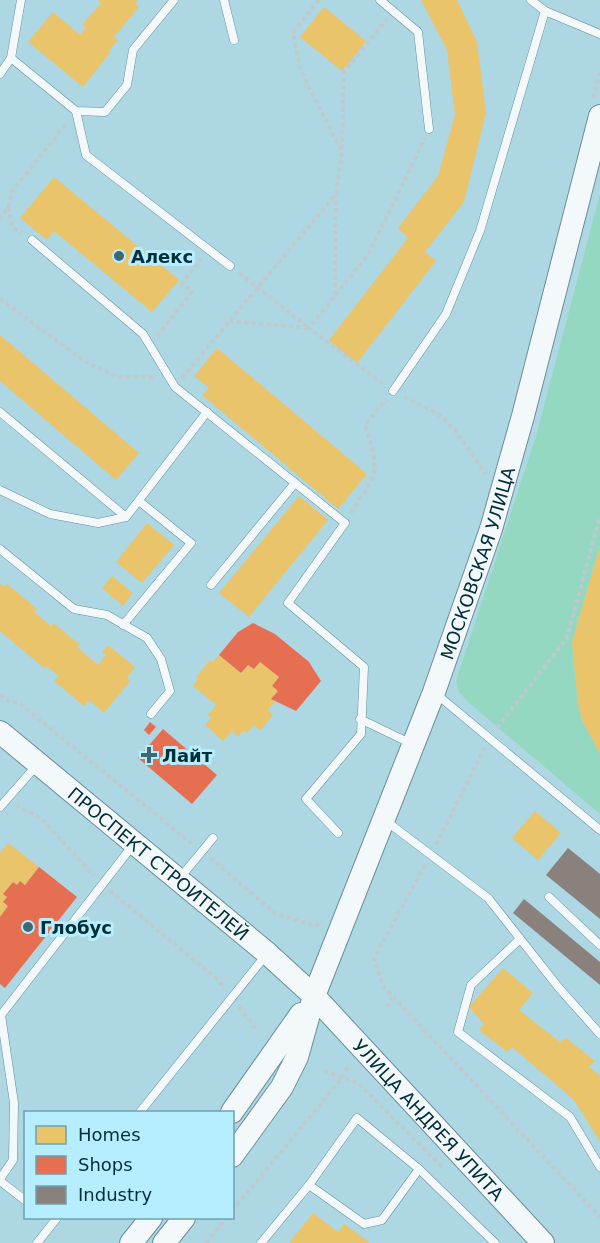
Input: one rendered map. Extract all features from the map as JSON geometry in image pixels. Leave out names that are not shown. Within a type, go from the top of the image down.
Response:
[{"type":"main road","name":"МОСКОВСКАЯ УЛИЦА","points":[[234,1153],[282,1087],[297,1056],[314,996],[434,693],[494,518],[594,164],[600,116]]},
{"type":"main road","name":"ПРОСПЕКТ СТРОИТЕЛЕЙ","points":[[0,732],[267,953],[314,996]]},
{"type":"main road","name":"МОСКОВСКАЯ УЛИЦА","points":[[233,1111],[314,996]]},
{"type":"main road","name":"УЛИЦА АНДРЕЯ УПИТА","points":[[314,996],[543,1243]]},
{"type":"main road","points":[[131,1243],[150,1219]]},
{"type":"main road","points":[[164,1243],[183,1219]]},
{"type":"lane","points":[[0,74],[11,58],[21,0]]},
{"type":"lane","points":[[11,58],[76,111],[105,112],[127,85],[133,50],[174,0]]},
{"type":"lane","points":[[224,0],[234,40]]},
{"type":"lane","points":[[380,0],[418,32],[429,129]]},
{"type":"lane","points":[[531,0],[544,10],[600,34]]},
{"type":"lane","points":[[393,391],[446,314],[480,231],[544,10]]},
{"type":"lane","points":[[76,111],[86,155],[230,266]]},
{"type":"lane","points":[[32,240],[143,334],[175,387],[345,523],[288,603],[364,667],[361,734],[306,799],[338,833]]},
{"type":"lane","points":[[0,412],[126,517]]},
{"type":"lane","points":[[0,490],[50,514],[98,523],[126,517],[207,412]]},
{"type":"lane","points":[[211,585],[295,483]]},
{"type":"lane","points":[[123,625],[191,543],[139,501]]},
{"type":"lane","points":[[0,549],[74,609],[107,615],[147,638],[161,659],[170,691],[151,714]]},
{"type":"lane","points":[[434,693],[600,830]]},
{"type":"lane","points":[[360,719],[414,745]]},
{"type":"lane","points":[[0,807],[38,764]]},
{"type":"lane","points":[[384,820],[488,898],[559,988],[600,1034]]},
{"type":"lane","points":[[178,880],[213,838]]},
{"type":"lane","points":[[24,1199],[0,1180],[13,1160],[14,1103],[1,1015],[134,844]]},
{"type":"lane","points":[[549,897],[600,945]]},
{"type":"lane","points":[[520,939],[471,985],[458,1032],[570,1117],[600,1167]]},
{"type":"lane","points":[[142,1111],[267,953]]},
{"type":"lane","points":[[261,1243],[309,1185],[357,1118],[419,1169],[495,1243]]},
{"type":"lane","points":[[309,1185],[364,1224],[382,1220],[419,1169]]},
{"type":"lane","points":[[37,1243],[52,1219]]},
{"type":"path","points":[[319,0],[293,32],[300,69],[342,152]]},
{"type":"path","points":[[335,295],[336,194],[342,152],[344,72],[393,11]]},
{"type":"path","points":[[0,220],[8,207],[12,190],[76,111]]},
{"type":"path","points":[[309,328],[368,255],[429,129]]},
{"type":"path","points":[[0,299],[87,363],[119,377],[152,376],[175,387],[336,194]]},
{"type":"path","points":[[8,207],[13,228],[32,240]]},
{"type":"path","points":[[165,326],[192,292],[182,283],[209,250]]},
{"type":"path","points":[[230,266],[393,391],[437,413],[454,430],[490,480]]},
{"type":"path","points":[[229,321],[309,328]]},
{"type":"path","points":[[345,523],[375,475],[377,461],[365,425],[393,391]]},
{"type":"path","points":[[600,516],[567,638],[489,738],[430,856],[374,958],[377,974],[392,997],[600,1217]]},
{"type":"path","points":[[0,695],[8,701],[19,703],[276,914],[315,926],[326,918]]},
{"type":"path","points":[[6,800],[43,820],[101,884],[217,979]]},
{"type":"path","points":[[387,1007],[392,997]]},
{"type":"path","points":[[234,1209],[342,1078],[352,1058]]},
{"type":"path","points":[[324,1071],[358,1083],[450,1175]]},
{"type":"path","points":[[206,1243],[226,1219]]},
{"type":"green space","points":[[600,194],[600,545],[572,642],[578,704],[582,720],[600,754],[600,814],[468,702],[459,692],[456,681],[536,436]]},
{"type":"building: Homes","points":[[98,0],[138,0],[135,3],[139,7],[114,37],[118,40],[108,52],[110,53],[83,87],[28,42],[53,12],[80,35],[86,28],[82,25],[101,3]]},
{"type":"building: Homes","points":[[421,0],[457,0],[477,42],[486,113],[464,202],[425,252],[436,261],[357,363],[329,340],[408,238],[398,228],[438,176],[455,115],[447,50]]},
{"type":"building: Homes","points":[[324,7],[366,41],[342,71],[300,37]]},
{"type":"building: Homes","points":[[54,177],[179,280],[152,312],[54,231],[47,240],[20,218]]},
{"type":"building: Homes","points":[[0,335],[139,453],[116,480],[0,381]]},
{"type":"building: Homes","points":[[217,348],[367,474],[338,509],[202,395],[209,388],[194,376]]},
{"type":"building: Homes","points":[[299,496],[328,520],[249,617],[219,593]]},
{"type":"building: Homes","points":[[147,523],[174,545],[142,583],[116,562]]},
{"type":"building: Homes","points":[[600,546],[600,754],[582,720],[578,704],[572,642]]},
{"type":"building: Homes","points":[[112,576],[133,593],[123,606],[102,588]]},
{"type":"building: Homes","points":[[0,584],[4,587],[7,584],[37,609],[34,612],[51,626],[54,623],[80,644],[77,647],[98,665],[106,655],[102,652],[108,645],[135,667],[127,678],[130,681],[104,713],[89,700],[84,706],[54,681],[59,676],[46,666],[44,668],[0,631]]},
{"type":"building: Homes","points":[[219,655],[241,673],[248,665],[254,669],[260,662],[279,677],[272,686],[278,691],[271,699],[275,702],[268,710],[273,715],[260,731],[254,725],[247,733],[243,731],[238,737],[232,731],[223,741],[205,725],[211,718],[208,715],[216,705],[193,686],[198,679],[196,677],[210,660],[213,662]]},
{"type":"building: Homes","points":[[535,811],[561,833],[538,860],[512,838]]},
{"type":"building: Homes","points":[[8,843],[39,867],[25,885],[20,881],[17,885],[13,882],[3,894],[7,897],[3,902],[8,906],[0,917],[0,853]]},
{"type":"building: Homes","points":[[503,968],[533,993],[519,1010],[560,1042],[566,1038],[595,1061],[589,1067],[600,1076],[600,1142],[574,1100],[512,1047],[507,1052],[479,1030],[484,1024],[469,1007]]},
{"type":"building: Homes","points":[[313,1213],[338,1232],[344,1224],[370,1243],[289,1243]]},
{"type":"building: Shops","points":[[253,623],[275,634],[309,662],[321,681],[296,711],[271,699],[278,691],[272,686],[279,677],[260,662],[254,669],[248,665],[241,673],[219,655],[238,632]]},
{"type":"building: Shops","points":[[150,722],[156,727],[149,735],[144,730]]},
{"type":"building: Shops","points":[[163,729],[217,775],[192,804],[138,758]]},
{"type":"building: Shops","points":[[39,867],[77,897],[5,988],[0,984],[0,917],[8,906],[3,902],[7,897],[3,894],[13,882],[17,885],[20,881],[25,885]]},
{"type":"building: Industry","points":[[568,848],[600,874],[600,919],[546,875]]},
{"type":"building: Industry","points":[[524,899],[600,962],[600,985],[513,913]]},
{"type":"place","name":"Алекс","points":[[119,256]]},
{"type":"place","name":"Лайт","points":[[149,755]]},
{"type":"place","name":"Глобус","points":[[28,927]]}]
